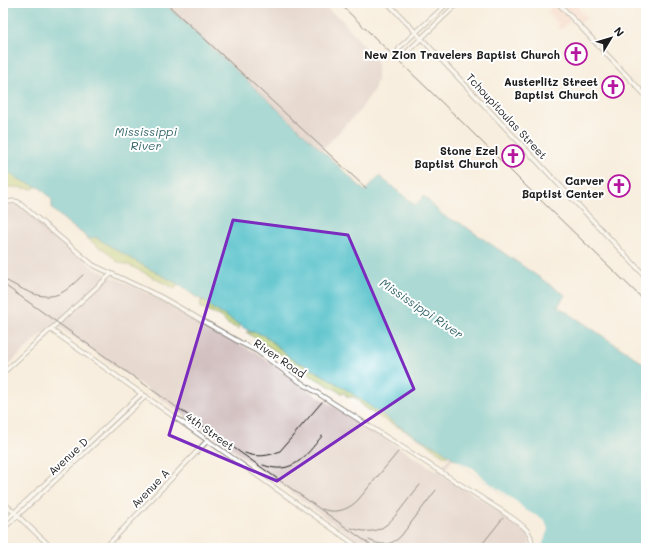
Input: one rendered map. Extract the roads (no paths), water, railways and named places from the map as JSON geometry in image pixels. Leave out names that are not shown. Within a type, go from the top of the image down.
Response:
[{"type":"main road","name":"Tchoupitoulas Street","points":[[388,3],[646,276]]},
{"type":"main road","points":[[448,3],[400,47],[398,52],[403,54],[406,53],[458,3]]},
{"type":"main road","points":[[558,3],[646,96]]},
{"type":"main road","name":"River Road","points":[[3,203],[14,201],[18,202],[88,261],[111,274],[161,297],[256,351],[297,380],[502,510],[530,534],[532,544],[531,548]]},
{"type":"main road","points":[[3,372],[111,274]]},
{"type":"main road","name":"4th Street","points":[[50,329],[360,548]]},
{"type":"main road","name":"Avenue D","points":[[3,529],[16,514],[144,395]]},
{"type":"main road","name":"Avenue A","points":[[105,548],[208,440]]},
{"type":"main road","points":[[3,502],[52,548]]},
{"type":"main road","name":"Avenue D","points":[[3,523],[16,514]]},
{"type":"water","name":"Mississippi River","points":[[3,3],[164,3],[365,191],[379,176],[415,205],[424,196],[440,213],[447,218],[460,223],[565,295],[558,306],[646,365],[646,548],[540,548],[546,528],[541,519],[527,512],[439,448],[399,426],[333,381],[295,361],[268,338],[251,332],[212,308],[205,301],[196,297],[178,284],[95,237],[90,239],[69,224],[52,209],[52,200],[42,189],[14,176],[3,166]]},
{"type":"waterway","points":[[335,548],[339,544]]},
{"type":"railway","points":[[166,3],[185,21]]},
{"type":"railway","points":[[339,3],[646,302]]},
{"type":"railway","points":[[181,17],[366,188]]},
{"type":"railway","points":[[3,279],[31,293],[53,296],[70,287],[83,275]]},
{"type":"railway","points":[[3,284],[375,548]]},
{"type":"railway","points":[[245,453],[254,456],[263,456],[280,451],[322,402]]},
{"type":"railway","points":[[263,465],[273,468],[290,466],[304,457],[322,436]]},
{"type":"railway","points":[[322,509],[332,511],[346,509],[358,500],[398,452]]},
{"type":"railway","points":[[351,528],[374,531],[384,526],[395,517],[420,485]]},
{"type":"railway","points":[[369,540],[382,544],[393,542],[401,536],[436,490]]},
{"type":"railway","points":[[479,548],[503,518]]},
{"type":"place","name":"New Zion Travelers Baptist Church","points":[[576,54]]},
{"type":"place","name":"Austerlitz Street Baptist Church","points":[[613,87]]},
{"type":"place","name":"Stone Ezel Baptist Church","points":[[513,156]]},
{"type":"place","name":"Carver Baptist Center","points":[[619,186]]}]
